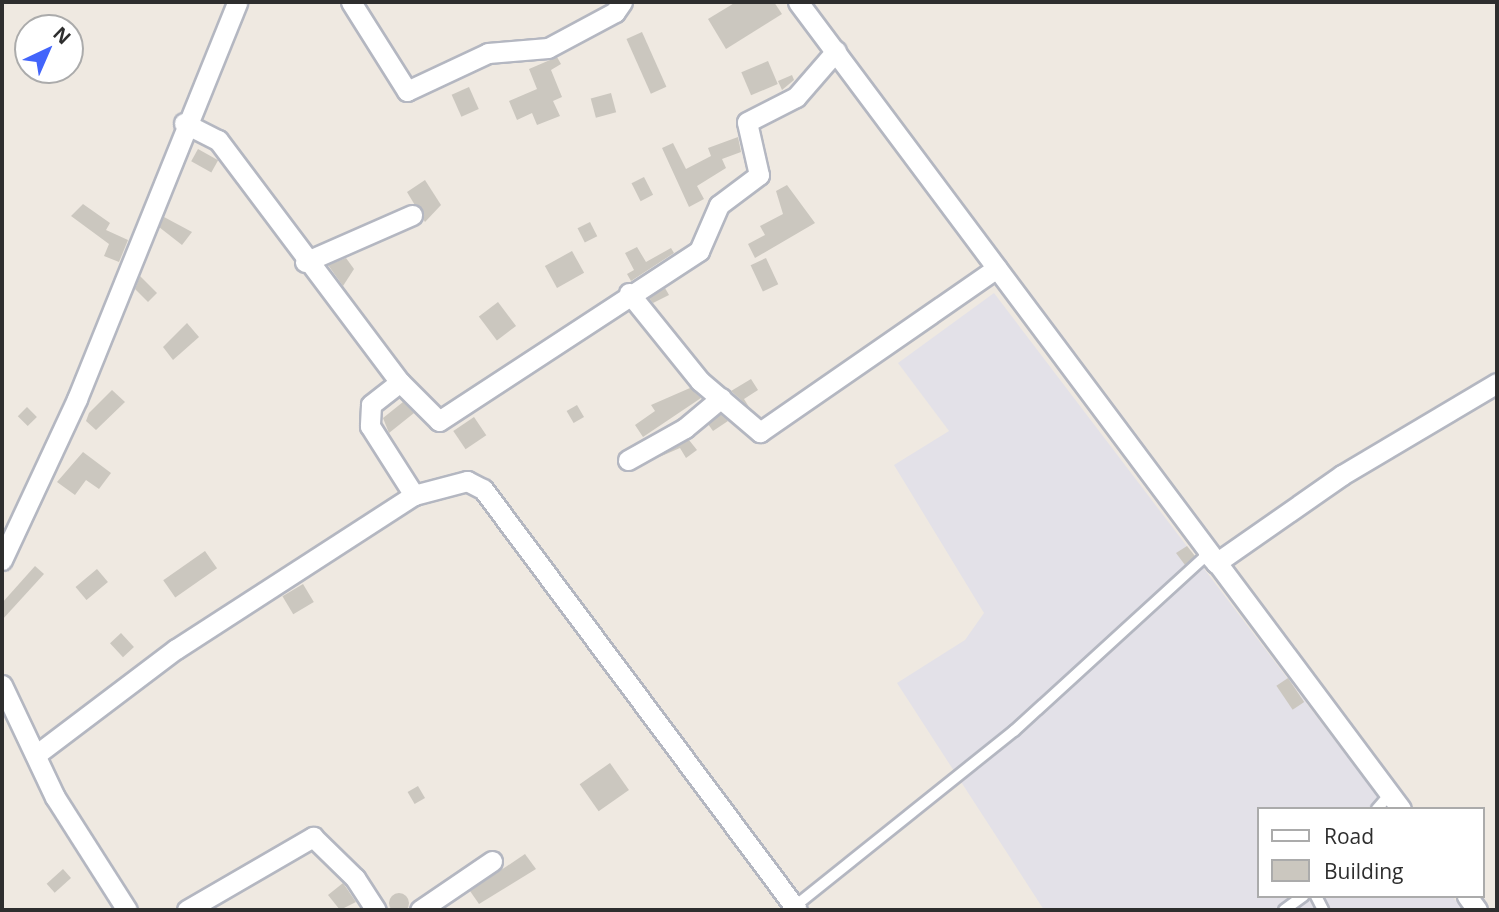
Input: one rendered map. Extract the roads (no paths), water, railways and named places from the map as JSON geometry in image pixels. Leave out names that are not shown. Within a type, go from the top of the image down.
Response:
[{"type":"street","points":[[2,560],[77,399],[184,123],[237,2]]},
{"type":"street","points":[[351,2],[407,91],[488,53],[548,48],[615,12],[622,2]]},
{"type":"street","points":[[798,2],[1216,558],[1389,804]]},
{"type":"street","points":[[184,123],[218,141],[305,262],[400,382],[439,421],[629,293],[703,248],[719,205],[759,175],[747,121],[796,97],[835,51]]},
{"type":"street","points":[[305,262],[412,215]]},
{"type":"street","points":[[629,293],[750,428],[765,432],[997,268]]},
{"type":"street","points":[[400,382],[371,405],[370,426],[414,495]]},
{"type":"street","points":[[1216,558],[1342,475],[1497,383]]},
{"type":"street","points":[[628,460],[685,428],[721,398]]},
{"type":"street","points":[[37,754],[176,649],[414,495],[467,481],[483,489],[796,909]]},
{"type":"street","points":[[2,685],[37,754],[55,797],[127,910]]},
{"type":"street","points":[[187,910],[313,837],[347,869],[376,910]]},
{"type":"street","points":[[420,910],[492,861]]},
{"type":"lane","points":[[796,909],[1014,731],[1216,558]]},
{"type":"lane","points":[[1284,910],[1300,898]]}]
